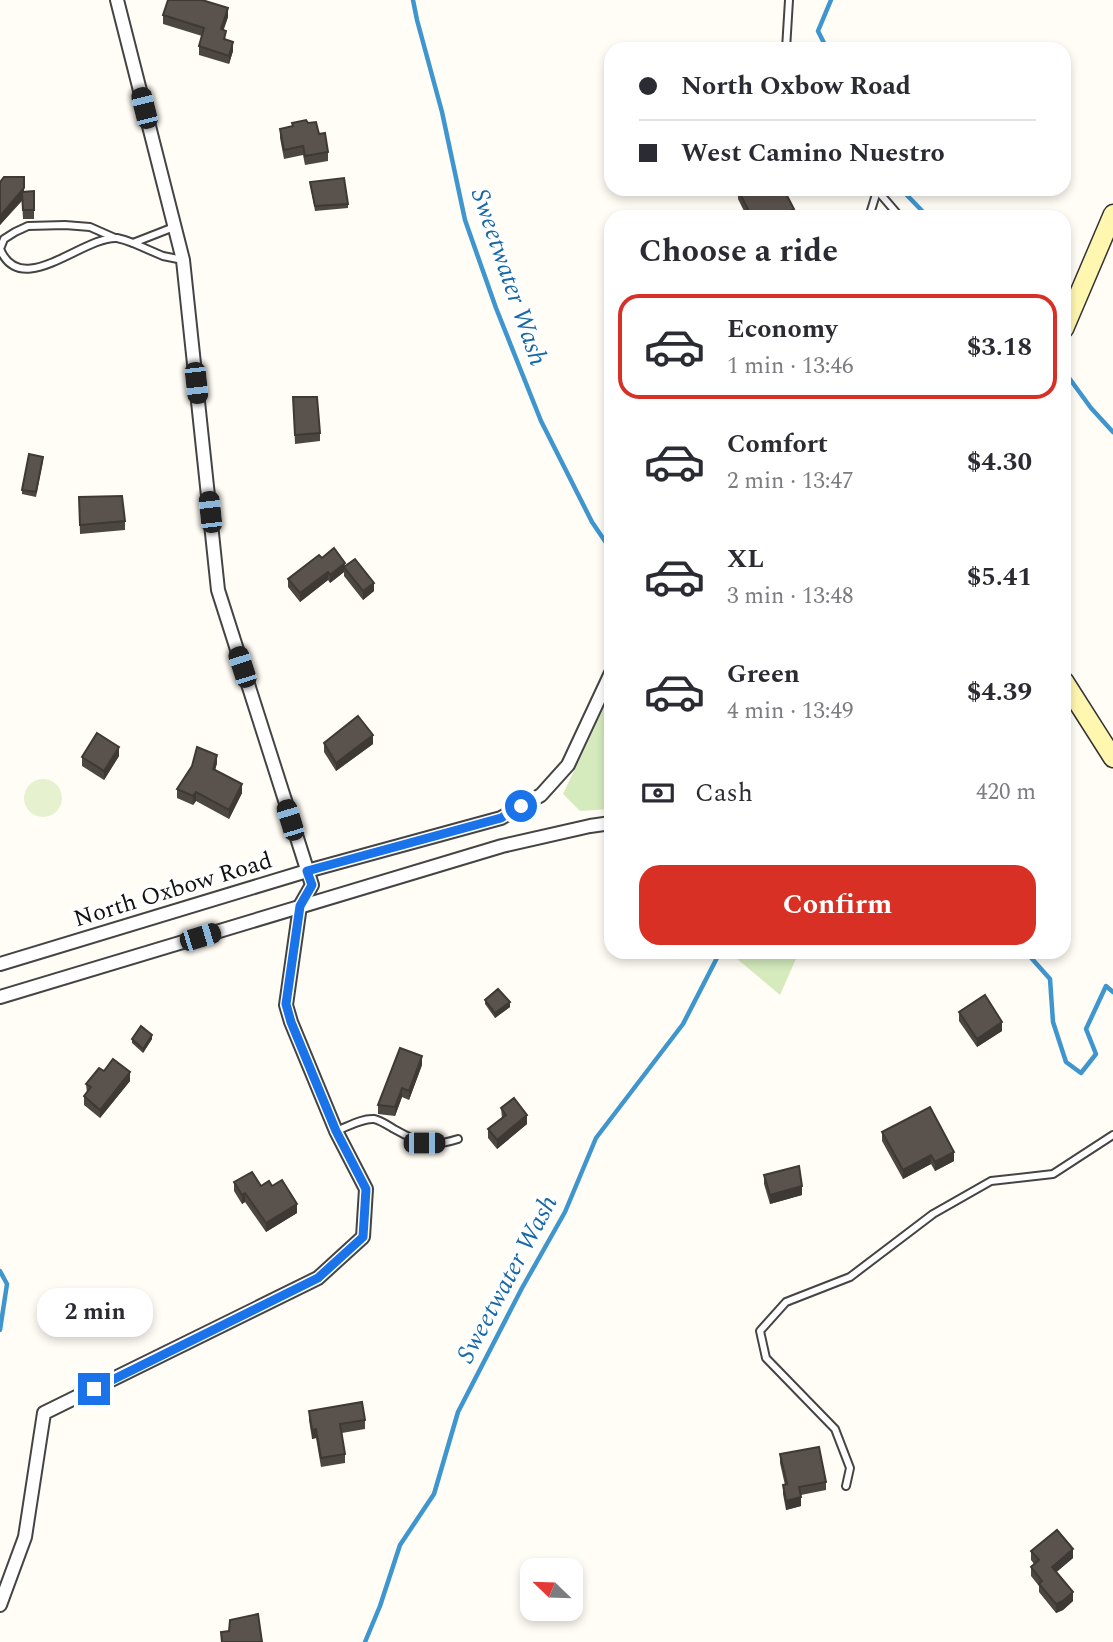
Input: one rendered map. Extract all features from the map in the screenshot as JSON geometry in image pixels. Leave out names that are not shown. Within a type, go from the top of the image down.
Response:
[{"type":"street","points":[[0,1605],[25,1537],[44,1413],[318,1278],[363,1237],[366,1189],[336,1131],[286,1004],[300,906],[312,885],[218,590],[183,260],[115,1]]},
{"type":"street","points":[[1071,313],[1113,216]]},
{"type":"street","name":"North Oxbow Road","points":[[0,964],[307,871],[501,818],[541,795],[568,765],[604,688]]},
{"type":"street","points":[[1071,692],[1113,758]]},
{"type":"street","points":[[0,998],[502,846],[604,824]]},
{"type":"lane","points":[[786,42],[789,0]]},
{"type":"lane","points":[[882,196],[894,210]]},
{"type":"lane","points":[[115,238],[90,245],[35,268],[22,269],[12,266],[3,257],[0,249],[4,239],[28,226],[65,225],[90,227],[163,256],[183,260]]},
{"type":"lane","points":[[133,243],[174,227]]},
{"type":"lane","points":[[336,1131],[375,1119],[413,1140],[424,1143],[445,1143],[458,1139]]},
{"type":"lane","points":[[846,1486],[850,1468],[835,1429],[766,1358],[760,1331],[786,1302],[850,1277],[933,1214],[991,1181],[1053,1174],[1113,1135]]},
{"type":"green space","points":[[604,708],[604,809],[580,811],[563,794]]},
{"type":"green space","points":[[43,779],[56,785],[62,798],[56,811],[43,817],[30,811],[24,798],[30,785]]},
{"type":"green space","points":[[737,959],[796,959],[780,995]]},
{"type":"building","points":[[168,0],[202,0],[228,8],[221,29],[226,31],[224,39],[233,42],[229,56],[199,46],[204,28],[163,15]]},
{"type":"building","points":[[306,120],[308,123],[316,122],[319,134],[325,133],[328,152],[305,156],[303,146],[284,150],[280,129]]},
{"type":"building","points":[[4,177],[24,177],[24,188],[0,216],[0,182]]},
{"type":"building","points":[[344,178],[348,204],[315,206],[310,182]]},
{"type":"building","points":[[34,191],[34,210],[23,210],[22,192]]},
{"type":"building","points":[[741,196],[787,196],[794,209],[792,210],[748,210]]},
{"type":"building","points":[[293,397],[317,397],[320,433],[295,435]]},
{"type":"building","points":[[29,454],[43,457],[36,492],[22,490]]},
{"type":"building","points":[[122,496],[125,521],[80,525],[79,497]]},
{"type":"building","points":[[334,548],[345,563],[300,593],[288,579],[319,555],[322,558]]},
{"type":"building","points":[[355,559],[374,583],[363,591],[344,567]]},
{"type":"building","points":[[358,716],[373,735],[336,763],[324,743]]},
{"type":"building","points":[[97,733],[119,747],[104,771],[82,757]]},
{"type":"building","points":[[197,747],[217,755],[213,769],[242,784],[229,810],[196,792],[193,796],[177,789],[192,766]]},
{"type":"building","points":[[498,989],[510,1002],[495,1013],[485,1000]]},
{"type":"building","points":[[985,995],[1002,1022],[977,1039],[959,1012]]},
{"type":"building","points":[[141,1026],[152,1035],[143,1049],[132,1039]]},
{"type":"building","points":[[400,1048],[422,1056],[409,1091],[402,1088],[395,1107],[378,1105]]},
{"type":"building","points":[[113,1059],[130,1072],[100,1110],[84,1096],[91,1087],[86,1084],[99,1068],[104,1071]]},
{"type":"building","points":[[514,1098],[527,1115],[497,1140],[488,1129],[506,1115],[501,1108]]},
{"type":"building","points":[[930,1107],[954,1152],[935,1162],[931,1155],[903,1170],[882,1132]]},
{"type":"building","points":[[799,1166],[802,1186],[770,1195],[764,1175]]},
{"type":"building","points":[[252,1172],[261,1186],[269,1181],[272,1186],[282,1180],[297,1204],[266,1223],[234,1182]]},
{"type":"building","points":[[362,1402],[365,1420],[340,1424],[345,1454],[321,1458],[316,1429],[312,1430],[309,1411]]},
{"type":"building","points":[[819,1447],[826,1482],[799,1487],[801,1497],[786,1501],[783,1485],[787,1484],[780,1454]]},
{"type":"building","points":[[1057,1530],[1073,1549],[1052,1567],[1073,1592],[1056,1604],[1039,1584],[1042,1581],[1031,1567],[1039,1560],[1031,1551]]},
{"type":"building","points":[[258,1614],[262,1642],[222,1642],[221,1632],[229,1631],[230,1620]]},
{"type":"waterway","name":"Sweetwater Wash","points":[[413,0],[442,112],[465,220],[496,308],[541,421],[592,522],[604,540]]},
{"type":"waterway","points":[[824,42],[818,31],[831,0]]},
{"type":"waterway","points":[[908,196],[921,210]]},
{"type":"waterway","points":[[1071,381],[1113,432]]},
{"type":"waterway","name":"Sweetwater Wash","points":[[365,1642],[400,1545],[434,1494],[458,1412],[565,1212],[596,1138],[683,1024],[716,959]]},
{"type":"waterway","points":[[1032,959],[1050,979],[1053,1022],[1066,1062],[1081,1073],[1096,1054],[1086,1029],[1106,986],[1113,992]]},
{"type":"waterway","points":[[0,1271],[7,1284],[0,1330]]},
{"type":"route","points":[[94,1389],[318,1278],[363,1237],[366,1189],[336,1131],[286,1004],[300,906],[312,885],[307,871],[501,818],[521,806]]}]
